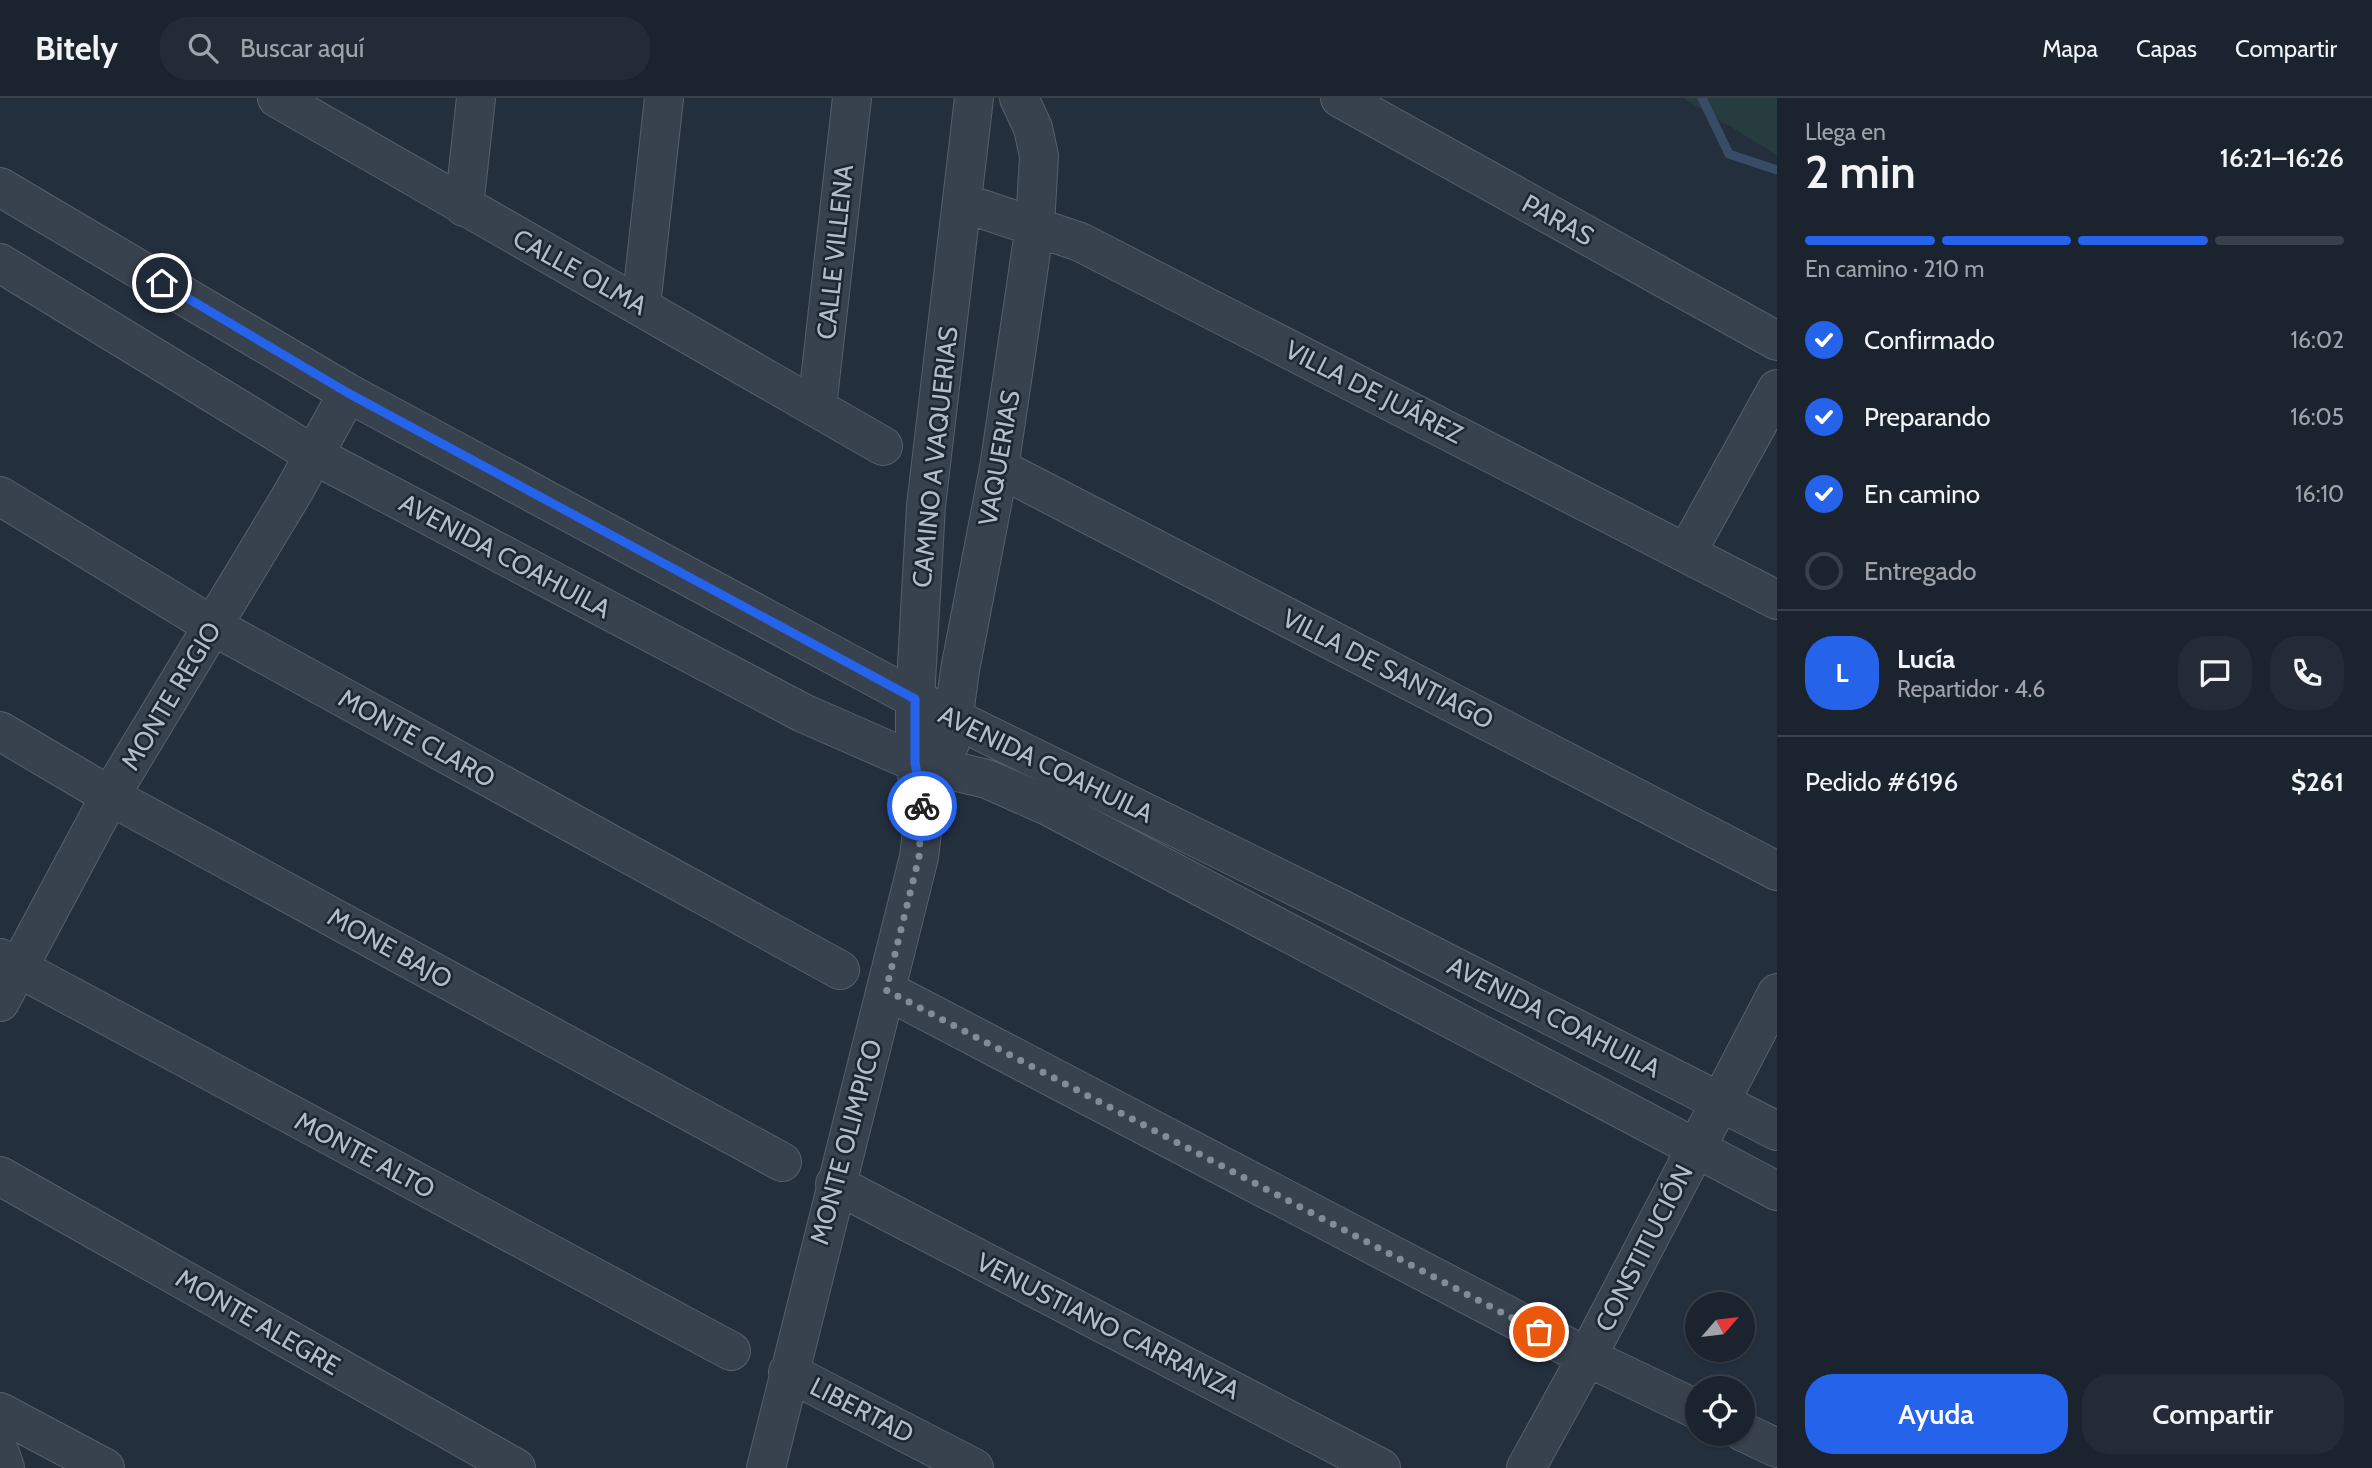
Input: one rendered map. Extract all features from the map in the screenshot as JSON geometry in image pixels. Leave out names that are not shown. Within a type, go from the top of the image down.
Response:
[{"type":"street","points":[[464,207],[476,98]]},
{"type":"street","points":[[641,306],[664,98]]},
{"type":"street","name":"CALLE VILLENA","points":[[817,407],[852,98]]},
{"type":"street","name":"CAMINO A VAQUERIAS","points":[[930,767],[915,699],[926,506],[964,203],[974,98]]},
{"type":"street","name":"VAQUERIAS","points":[[924,816],[930,767],[954,719],[960,670],[999,468],[1035,225],[1039,156],[1033,128],[1019,98]]},
{"type":"street","name":"PARAS","points":[[1339,98],[1777,341]]},
{"type":"street","name":"CALLE OLMA","points":[[286,100],[464,207],[883,446]]},
{"type":"street","name":"AVENIDA COAHUILA","points":[[0,187],[348,393],[915,699],[1341,909],[1777,1131]]},
{"type":"street","name":"VILLA DE JUÁREZ","points":[[964,203],[1080,242],[1777,600]]},
{"type":"street","name":"AVENIDA COAHUILA","points":[[0,263],[314,455],[803,713],[930,767],[987,779],[1050,807],[1777,1191]]},
{"type":"street","points":[[1687,552],[1777,389]]},
{"type":"street","name":"MONTE REGIO","points":[[0,1002],[9,964],[214,626],[348,393]]},
{"type":"street","name":"VILLA DE SANTIAGO","points":[[999,468],[1777,871]]},
{"type":"street","name":"MONTE CLARO","points":[[0,496],[214,626],[840,970]]},
{"type":"street","name":"MONE BAJO","points":[[0,731],[110,796],[782,1162]]},
{"type":"street","name":"MONTE OLIMPICO","points":[[766,1468],[919,857],[924,816]]},
{"type":"street","name":"MONTE ALTO","points":[[9,964],[731,1351]]},
{"type":"street","points":[[886,990],[1587,1357],[1685,1404]]},
{"type":"street","name":"CONSTITUCIÓN","points":[[1525,1468],[1587,1357],[1777,993]]},
{"type":"street","name":"MONTE ALEGRE","points":[[0,1176],[516,1468]]},
{"type":"street","name":"VENUSTIANO CARRANZA","points":[[835,1184],[1381,1468]]},
{"type":"street","name":"LIBERTAD","points":[[788,1372],[974,1468]]},
{"type":"street","points":[[0,1412],[105,1468]]},
{"type":"street","points":[[1755,1438],[1777,1448]]},
{"type":"street","points":[[0,1453],[5,1468]]},
{"type":"green space","points":[[1683,98],[1777,98],[1777,155]]},
{"type":"waterway","points":[[1702,98],[1729,154],[1777,170]]},
{"type":"way so far","points":[[922,806],[924,816],[919,857],[886,990],[1539,1332]]},
{"type":"route","points":[[162,283],[348,393],[915,699],[915,762],[922,806]]}]
